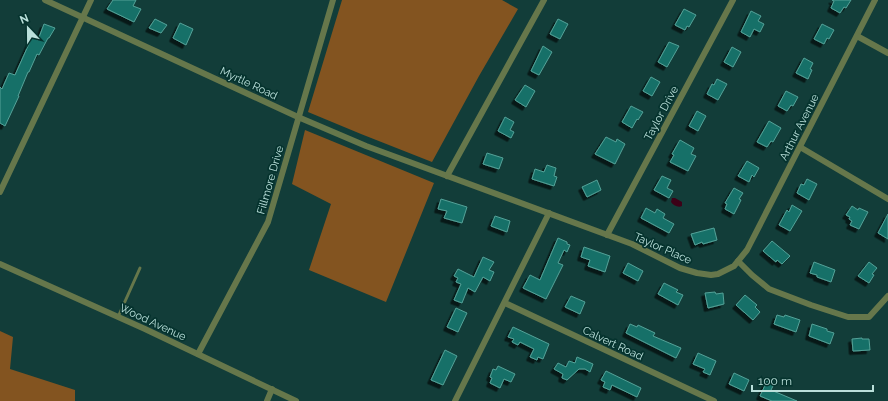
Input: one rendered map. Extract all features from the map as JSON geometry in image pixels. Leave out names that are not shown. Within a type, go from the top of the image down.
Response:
[{"type":"street","name":"Myrtle Road","points":[[45,0],[298,117],[366,146],[447,176]]},
{"type":"street","points":[[0,192],[91,0]]},
{"type":"street","name":"Fillmore Drive","points":[[198,354],[268,222],[333,0]]},
{"type":"street","name":"Taylor Drive","points":[[607,235],[733,0]]},
{"type":"street","name":"Arthur Avenue","points":[[738,261],[747,250],[876,0]]},
{"type":"street","points":[[447,176],[542,1]]},
{"type":"street","points":[[857,36],[888,53]]},
{"type":"street","points":[[800,147],[888,199]]},
{"type":"street","name":"Taylor Place","points":[[447,176],[632,244],[680,268],[697,273],[711,275],[718,274],[734,266],[738,261]]},
{"type":"street","points":[[455,401],[505,304],[549,213]]},
{"type":"street","points":[[738,261],[769,289],[848,317],[869,317],[888,296]]},
{"type":"street","name":"Wood Avenue","points":[[0,264],[198,354],[296,401]]},
{"type":"street","name":"Calvert Road","points":[[505,304],[714,401]]},
{"type":"street","points":[[266,401],[272,390]]},
{"type":"lane","points":[[118,317],[140,268]]},
{"type":"shaded area","points":[[342,0],[502,0],[518,9],[432,162],[308,112]]},
{"type":"shaded area","points":[[305,130],[434,183],[386,302],[309,270],[331,204],[292,184]]},
{"type":"shaded area","points":[[672,198],[682,202],[682,206],[680,207],[673,204],[671,202]]},
{"type":"shaded area","points":[[0,331],[13,337],[10,369],[75,390],[75,401],[0,401]]},
{"type":"building","points":[[113,0],[136,0],[133,6],[141,9],[134,22],[107,9]]},
{"type":"building","points":[[832,0],[851,0],[846,8],[844,7],[840,13],[831,8],[834,1]]},
{"type":"building","points":[[684,9],[696,15],[689,27],[687,26],[685,30],[675,25]]},
{"type":"building","points":[[751,11],[761,16],[758,21],[764,24],[760,32],[754,29],[750,37],[741,32]]},
{"type":"building","points":[[155,19],[167,25],[161,33],[149,28]]},
{"type":"building","points":[[558,19],[568,24],[560,39],[550,34]]},
{"type":"building","points":[[180,23],[193,29],[186,45],[173,38]]},
{"type":"building","points":[[44,24],[55,28],[39,55],[37,54],[5,126],[0,123],[0,87],[2,89],[9,73],[15,75],[32,37],[38,40]]},
{"type":"building","points":[[822,24],[834,30],[824,44],[814,39]]},
{"type":"building","points":[[669,42],[679,46],[667,67],[658,62]]},
{"type":"building","points":[[543,46],[552,52],[539,75],[531,71]]},
{"type":"building","points":[[732,47],[741,52],[733,67],[724,62]]},
{"type":"building","points":[[804,58],[813,63],[808,79],[796,73]]},
{"type":"building","points":[[651,77],[660,82],[652,96],[643,91]]},
{"type":"building","points":[[717,79],[727,84],[718,100],[707,94],[712,84],[714,85]]},
{"type":"building","points":[[525,85],[535,91],[526,107],[515,100]]},
{"type":"building","points":[[786,91],[798,97],[793,106],[791,105],[787,111],[778,106]]},
{"type":"building","points":[[631,106],[643,112],[632,128],[622,122]]},
{"type":"building","points":[[697,111],[706,116],[698,131],[689,126]]},
{"type":"building","points":[[505,117],[514,122],[510,130],[514,132],[511,138],[498,131]]},
{"type":"building","points":[[769,121],[781,128],[773,142],[771,141],[767,147],[757,142]]},
{"type":"building","points":[[606,137],[616,142],[617,139],[625,144],[615,164],[595,154]]},
{"type":"building","points":[[680,140],[694,148],[691,154],[696,156],[688,171],[670,162],[674,155],[672,154]]},
{"type":"building","points":[[487,153],[503,158],[499,169],[483,164]]},
{"type":"building","points":[[747,161],[759,168],[754,177],[752,175],[749,182],[738,176]]},
{"type":"building","points":[[547,165],[556,168],[554,176],[557,177],[554,186],[532,179],[535,169],[544,172]]},
{"type":"building","points":[[662,176],[671,180],[667,188],[673,191],[669,198],[654,190]]},
{"type":"building","points":[[807,179],[817,184],[809,200],[797,193],[801,184],[804,185]]},
{"type":"building","points":[[597,180],[601,190],[587,197],[582,187]]},
{"type":"building","points":[[734,188],[743,193],[739,199],[741,200],[734,214],[725,209],[727,204],[725,203]]},
{"type":"building","points":[[441,199],[467,207],[462,223],[444,218],[447,211],[438,209]]},
{"type":"building","points":[[792,205],[802,211],[790,231],[779,225],[787,210],[789,212]]},
{"type":"building","points":[[852,206],[858,210],[859,208],[868,212],[859,229],[850,225],[852,221],[849,219],[850,217],[846,215]]},
{"type":"building","points":[[646,208],[655,213],[657,209],[665,214],[663,218],[674,224],[669,233],[641,218]]},
{"type":"building","points":[[888,214],[888,239],[878,233]]},
{"type":"building","points":[[495,216],[510,221],[507,232],[491,226]]},
{"type":"building","points":[[714,228],[717,240],[703,244],[702,242],[695,245],[691,234]]},
{"type":"building","points":[[558,238],[570,245],[567,252],[564,250],[558,263],[563,265],[546,299],[523,288],[530,275],[540,280]]},
{"type":"building","points":[[772,241],[790,256],[782,264],[777,260],[776,262],[763,251]]},
{"type":"building","points":[[584,247],[610,256],[605,272],[588,266],[590,260],[581,257]]},
{"type":"building","points":[[483,257],[494,262],[489,270],[494,272],[490,281],[483,277],[475,292],[468,288],[462,303],[454,300],[461,284],[456,282],[458,278],[454,276],[458,269],[474,277]]},
{"type":"building","points":[[814,262],[835,270],[831,282],[810,273]]},
{"type":"building","points":[[869,262],[877,268],[872,274],[874,275],[869,283],[858,276]]},
{"type":"building","points":[[628,263],[643,271],[638,281],[623,273]]},
{"type":"building","points":[[664,283],[678,290],[676,292],[683,295],[678,305],[658,294]]},
{"type":"building","points":[[715,292],[716,294],[723,293],[724,304],[708,308],[705,293]]},
{"type":"building","points":[[745,295],[757,305],[755,307],[760,312],[753,320],[736,305]]},
{"type":"building","points":[[571,296],[585,302],[580,314],[565,307]]},
{"type":"building","points":[[456,308],[467,313],[458,332],[447,327]]},
{"type":"building","points":[[777,315],[784,317],[785,315],[800,320],[796,332],[774,324]]},
{"type":"building","points":[[630,324],[637,327],[638,325],[655,333],[653,336],[681,348],[676,358],[626,333]]},
{"type":"building","points":[[812,324],[834,333],[830,344],[809,336]]},
{"type":"building","points":[[513,327],[549,344],[543,359],[538,357],[537,360],[530,357],[534,349],[520,342],[518,345],[512,342],[514,339],[508,337]]},
{"type":"building","points":[[852,339],[869,339],[870,350],[853,351]]},
{"type":"building","points":[[445,350],[457,356],[443,385],[431,380]]},
{"type":"building","points":[[698,353],[716,361],[710,375],[703,372],[705,369],[693,364]]},
{"type":"building","points":[[577,357],[593,364],[590,372],[585,369],[579,369],[567,380],[562,378],[563,374],[554,369],[558,363],[566,367],[569,361],[575,363]]},
{"type":"building","points":[[498,366],[515,374],[511,382],[504,379],[500,388],[490,383],[492,378],[490,377],[493,369],[496,370]]},
{"type":"building","points":[[606,371],[641,388],[637,397],[612,385],[610,390],[603,387],[605,382],[601,380]]},
{"type":"building","points":[[734,373],[749,380],[744,391],[729,384]]},
{"type":"building","points":[[767,381],[774,384],[771,390],[797,401],[772,401],[760,396]]}]
